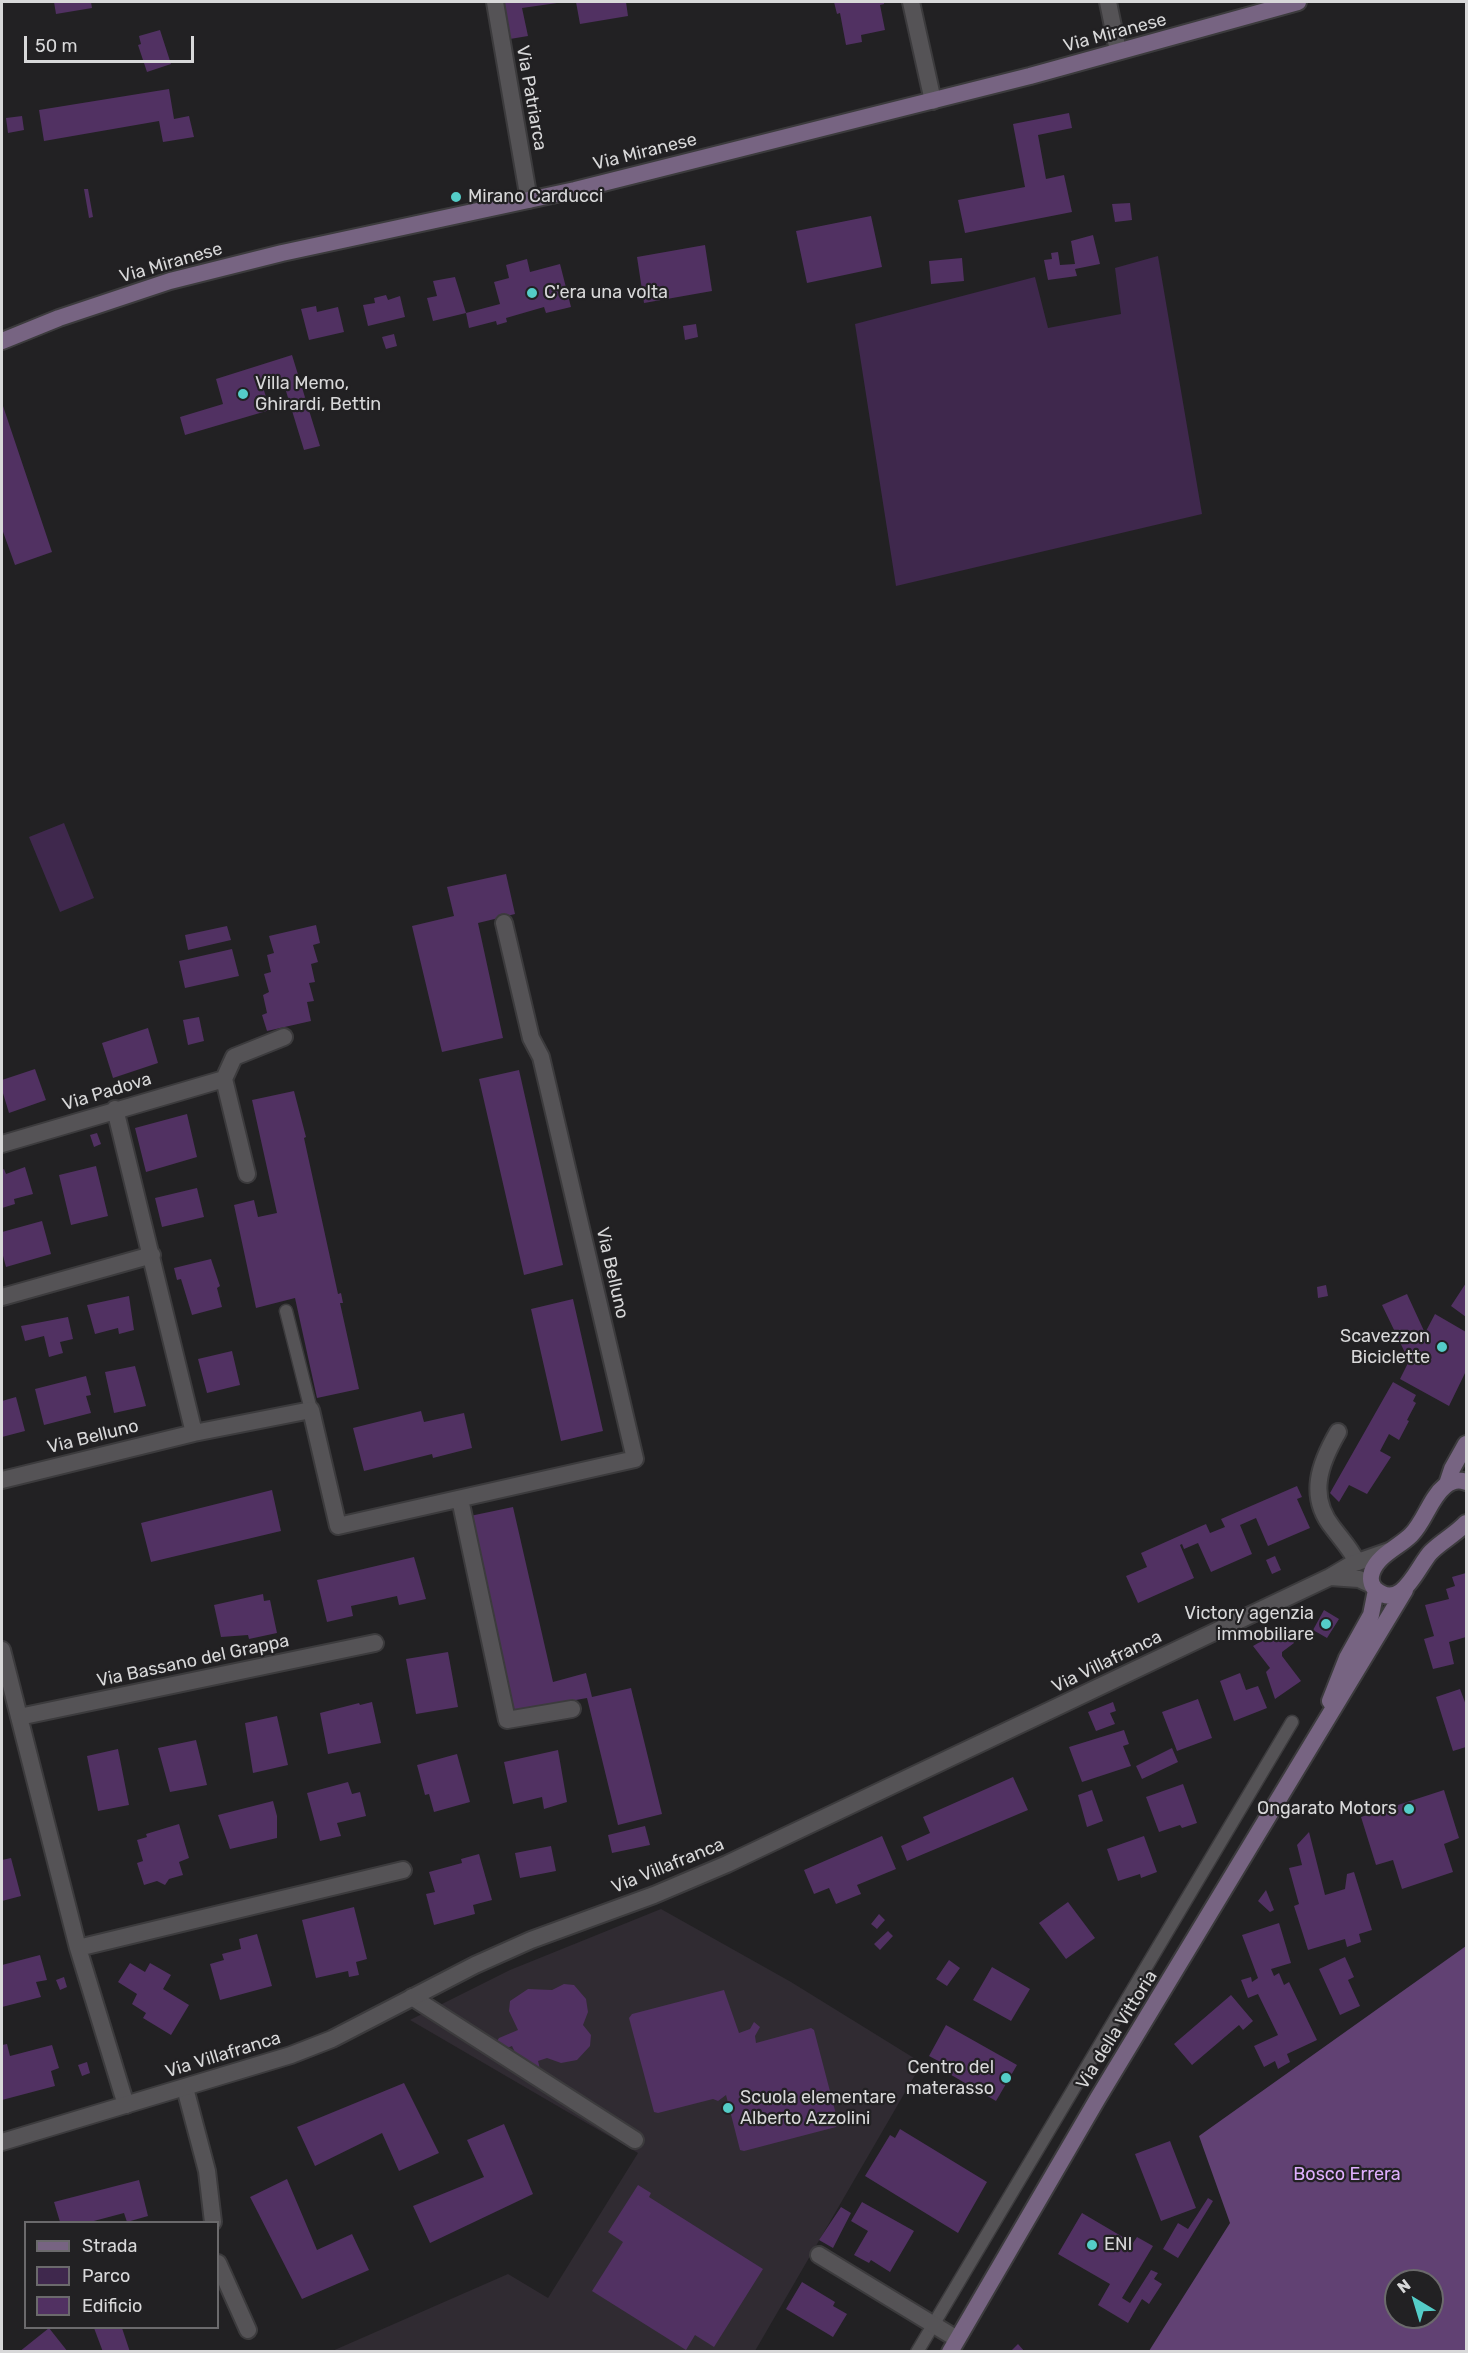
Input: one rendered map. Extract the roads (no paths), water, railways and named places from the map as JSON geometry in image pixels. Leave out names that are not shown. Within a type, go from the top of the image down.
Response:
[{"type":"main road","name":"Via Miranese","points":[[2,341],[59,318],[170,281],[282,253],[529,200],[933,101],[1298,2]]},
{"type":"main road","name":"Via della Vittoria","points":[[1318,1730],[1347,1658],[1371,1615],[1374,1587],[1370,1575],[1389,1551],[1413,1533],[1447,1484],[1452,1468],[1467,1444]]},
{"type":"main road","points":[[1447,1484],[1456,1481],[1467,1482]]},
{"type":"main road","name":"Via della Vittoria","points":[[954,2345],[1318,1730],[1350,1685],[1405,1590],[1430,1553],[1465,1528]]},
{"type":"main road","points":[[1374,1587],[1389,1595],[1405,1590]]},
{"type":"street","name":"Via Patriarca","points":[[495,2],[529,200]]},
{"type":"street","points":[[911,2],[933,101]]},
{"type":"street","points":[[1108,2],[1118,51]]},
{"type":"street","name":"Via Belluno","points":[[2,1480],[194,1433],[311,1410],[338,1526],[635,1459],[541,1057],[531,1038],[504,923]]},
{"type":"street","points":[[247,1174],[224,1079],[234,1057],[284,1037]]},
{"type":"street","name":"Via Padova","points":[[2,1144],[224,1079]]},
{"type":"street","points":[[116,1109],[194,1433]]},
{"type":"street","points":[[2,1297],[152,1255]]},
{"type":"street","points":[[1338,1432],[1322,1462],[1317,1480],[1319,1501],[1331,1526],[1349,1545],[1357,1562]]},
{"type":"street","points":[[460,1499],[507,1720],[572,1709]]},
{"type":"street","name":"Via Villafranca","points":[[2,2142],[185,2088],[321,2043],[531,1940],[654,1895],[717,1869],[1330,1577],[1357,1562],[1389,1551]]},
{"type":"street","points":[[1330,1577],[1359,1579],[1374,1587]]},
{"type":"street","name":"Via Bassano del Grappa","points":[[19,1717],[375,1643]]},
{"type":"street","points":[[2,1650],[78,1948],[126,2105]]},
{"type":"street","points":[[78,1948],[402,1870]]},
{"type":"street","points":[[412,1997],[635,2140]]},
{"type":"street","points":[[185,2088],[207,2171],[213,2221]]},
{"type":"street","points":[[819,2255],[933,2325],[954,2345]]},
{"type":"street","points":[[219,2265],[248,2330]]},
{"type":"lane","points":[[286,1311],[311,1410]]},
{"type":"lane","points":[[918,2352],[1292,1722]]},
{"type":"place","name":"Mirano Carducci","points":[[456,197]]},
{"type":"place","name":"C'era una volta","points":[[532,293]]},
{"type":"place","name":"Villa Memo, Ghirardi, Bettin","points":[[243,394]]},
{"type":"place","name":"Scavezzon Biciclette","points":[[1442,1347]]},
{"type":"place","name":"Victory agenzia immobiliare","points":[[1326,1624]]},
{"type":"place","name":"Ongarato Motors","points":[[1409,1809]]},
{"type":"place","name":"Centro del materasso","points":[[1006,2078]]},
{"type":"place","name":"Scuola elementare Alberto Azzolini","points":[[728,2108]]},
{"type":"place","name":"ENI","points":[[1092,2245]]},
{"type":"park label","name":"Bosco Errera","points":[[1347,2175]]}]
